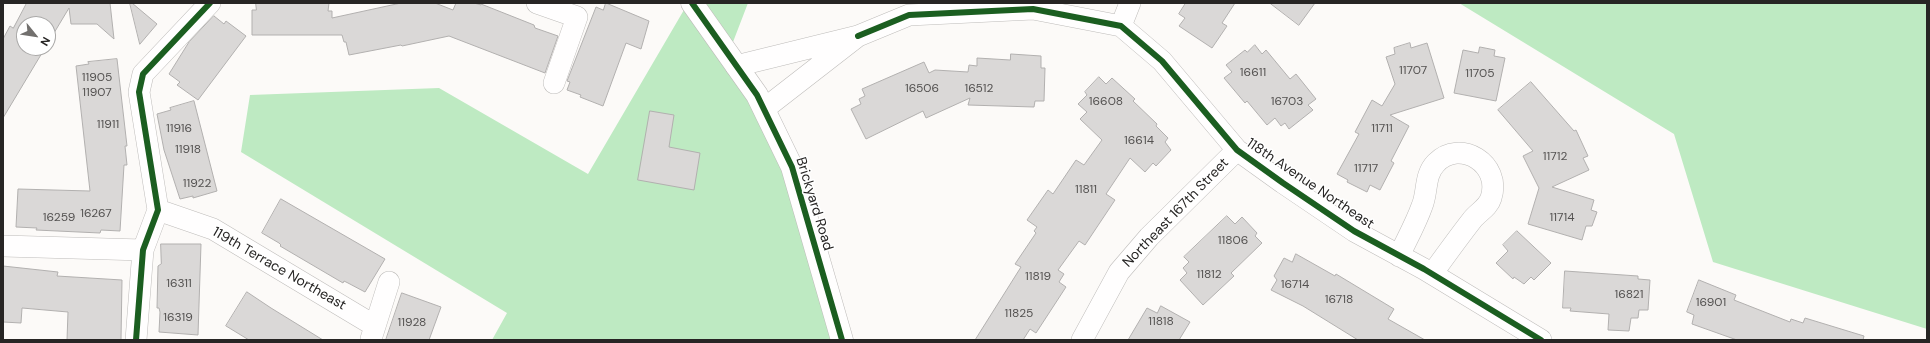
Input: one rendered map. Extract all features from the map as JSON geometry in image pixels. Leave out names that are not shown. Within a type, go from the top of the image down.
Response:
[{"type":"street","points":[[136,340],[143,250],[158,210],[139,92],[144,74],[210,3]]},
{"type":"street","points":[[537,3],[577,17],[554,83]]},
{"type":"street","name":"Brickyard Road","points":[[692,3],[757,95],[792,167],[842,340]]},
{"type":"street","points":[[1121,26],[1130,3]]},
{"type":"street","name":"118th Avenue Northeast","points":[[764,109],[858,36],[908,9],[1033,9],[1121,26],[1162,61],[1237,150],[1354,231],[1432,274],[1541,340]]},
{"type":"street","name":"118th Avenue Northeast","points":[[736,66],[858,36]]},
{"type":"street","name":"Northeast 167th Street","points":[[1082,340],[1119,272],[1149,237],[1237,150]]},
{"type":"street","points":[[1399,256],[1423,204],[1426,181],[1429,172],[1435,164],[1442,158],[1456,153],[1471,155],[1479,159],[1490,172],[1493,190],[1491,199],[1487,206],[1473,219],[1432,274]]},
{"type":"street","name":"119th Terrace Northeast","points":[[158,210],[213,229],[373,333]]},
{"type":"street","points":[[3,246],[143,250]]},
{"type":"street","points":[[373,333],[389,282]]},
{"type":"green space","points":[[688,3],[748,3],[728,55],[757,95],[842,340],[492,340],[507,313],[241,152],[250,95],[439,88],[588,174]]},
{"type":"green space","points":[[1459,3],[1927,3],[1927,329],[1713,262],[1674,134]]},
{"type":"building","points":[[27,3],[110,3],[114,39],[97,24],[71,24],[69,8],[56,30],[56,16],[20,16]]},
{"type":"building","points":[[130,3],[132,3],[157,24],[140,44]]},
{"type":"building","points":[[256,3],[329,3],[328,11],[332,11],[332,18],[401,3],[435,3],[453,10],[456,3],[474,3],[481,4],[534,25],[535,28],[558,36],[545,73],[449,36],[349,55],[346,42],[344,42],[342,35],[252,35],[252,10],[256,10]]},
{"type":"building","points":[[606,3],[649,21],[641,49],[626,43],[603,106],[567,90],[570,82],[567,81],[596,7],[603,10]]},
{"type":"building","points":[[1186,3],[1235,3],[1222,23],[1227,26],[1212,48],[1179,26],[1185,18],[1179,14]]},
{"type":"building","points":[[1270,3],[1315,3],[1299,25]]},
{"type":"building","points":[[214,16],[224,24],[226,21],[246,36],[198,100],[177,85],[180,82],[169,74],[189,42]]},
{"type":"building","points":[[16,23],[16,56],[40,56],[3,118],[3,39],[10,26],[13,28]]},
{"type":"building","points":[[1410,43],[1411,48],[1427,43],[1444,98],[1390,115],[1409,126],[1391,161],[1394,163],[1380,190],[1370,185],[1367,192],[1347,182],[1348,180],[1337,174],[1359,134],[1355,132],[1372,100],[1382,106],[1395,84],[1386,57],[1395,54],[1394,48]]},
{"type":"building","points":[[1255,45],[1262,54],[1266,50],[1290,79],[1296,74],[1316,99],[1308,105],[1313,110],[1289,129],[1285,123],[1281,126],[1275,118],[1267,125],[1247,101],[1245,103],[1224,78],[1232,72],[1226,65],[1245,50],[1247,52]]},
{"type":"building","points":[[1480,47],[1495,50],[1494,56],[1505,58],[1496,101],[1454,93],[1463,50],[1478,53]]},
{"type":"building","points":[[1011,54],[1041,56],[1041,68],[1045,68],[1044,101],[1035,101],[1034,107],[968,105],[970,98],[926,118],[923,111],[866,139],[851,109],[861,104],[859,99],[865,96],[862,89],[924,62],[929,73],[935,70],[968,72],[969,65],[977,66],[977,58],[1010,60]]},
{"type":"building","points":[[117,59],[127,146],[125,146],[127,165],[124,165],[120,231],[101,230],[100,233],[36,230],[37,228],[16,227],[18,189],[90,191],[76,66],[89,64],[88,62]]},
{"type":"building","points":[[1099,77],[1106,84],[1112,78],[1135,99],[1133,101],[1157,124],[1156,126],[1168,138],[1165,142],[1171,150],[1156,166],[1153,163],[1145,172],[1130,158],[1106,194],[1115,200],[1085,245],[1079,241],[1058,270],[1064,274],[1059,282],[1066,287],[1036,333],[1030,329],[1023,340],[975,340],[1021,267],[1015,264],[1036,233],[1034,231],[1037,227],[1027,220],[1048,190],[1053,194],[1076,160],[1084,165],[1102,140],[1080,119],[1087,112],[1078,104],[1087,95],[1085,92]]},
{"type":"building","points":[[1531,82],[1574,131],[1576,130],[1588,156],[1583,158],[1589,170],[1552,187],[1594,200],[1591,210],[1597,212],[1592,226],[1586,226],[1582,240],[1528,224],[1539,188],[1523,156],[1533,151],[1498,110]]},
{"type":"building","points":[[194,101],[217,191],[193,198],[193,196],[180,199],[164,150],[157,114],[171,110],[170,108]]},
{"type":"building","points":[[650,111],[674,115],[669,147],[700,153],[694,190],[638,180]]},
{"type":"building","points":[[281,199],[385,259],[365,292],[344,281],[343,283],[280,246],[281,245],[279,243],[262,233]]},
{"type":"building","points":[[1227,216],[1235,224],[1242,217],[1257,233],[1255,236],[1262,243],[1231,273],[1234,276],[1203,305],[1180,280],[1187,273],[1183,268],[1189,262],[1184,257]]},
{"type":"building","points":[[1517,231],[1551,263],[1534,280],[1531,277],[1524,284],[1514,277],[1513,279],[1496,263],[1508,251],[1503,245]]},
{"type":"building","points":[[161,244],[201,244],[198,335],[159,332],[160,312],[159,308],[157,308],[158,266],[161,264]]},
{"type":"building","points":[[1296,254],[1335,276],[1336,274],[1394,309],[1388,319],[1425,340],[1358,340],[1303,306],[1271,290],[1277,280],[1274,276],[1284,258],[1292,262]]},
{"type":"building","points":[[3,266],[58,272],[57,276],[122,280],[121,340],[67,340],[68,312],[22,308],[21,323],[3,322]]},
{"type":"building","points":[[1565,271],[1638,276],[1638,279],[1650,280],[1648,310],[1639,310],[1638,318],[1631,318],[1629,331],[1608,330],[1609,314],[1570,311],[1571,308],[1563,308]]},
{"type":"building","points":[[1699,280],[1736,295],[1734,300],[1790,322],[1791,319],[1803,323],[1805,318],[1864,336],[1863,340],[1737,340],[1692,324],[1694,315],[1687,312]]},
{"type":"building","points":[[247,292],[323,340],[249,340],[226,326]]},
{"type":"building","points":[[402,293],[441,307],[429,340],[386,340]]},
{"type":"building","points":[[1161,306],[1190,322],[1179,340],[1128,340],[1147,308],[1157,313]]},
{"type":"cycle path","points":[[136,340],[143,250],[158,210],[139,92],[143,74],[210,3]]},
{"type":"cycle path","points":[[692,3],[757,95],[792,167],[842,340]]},
{"type":"cycle path","points":[[858,36],[909,15],[1033,9],[1121,26],[1162,61],[1237,150],[1354,231],[1424,269],[1541,340]]}]
